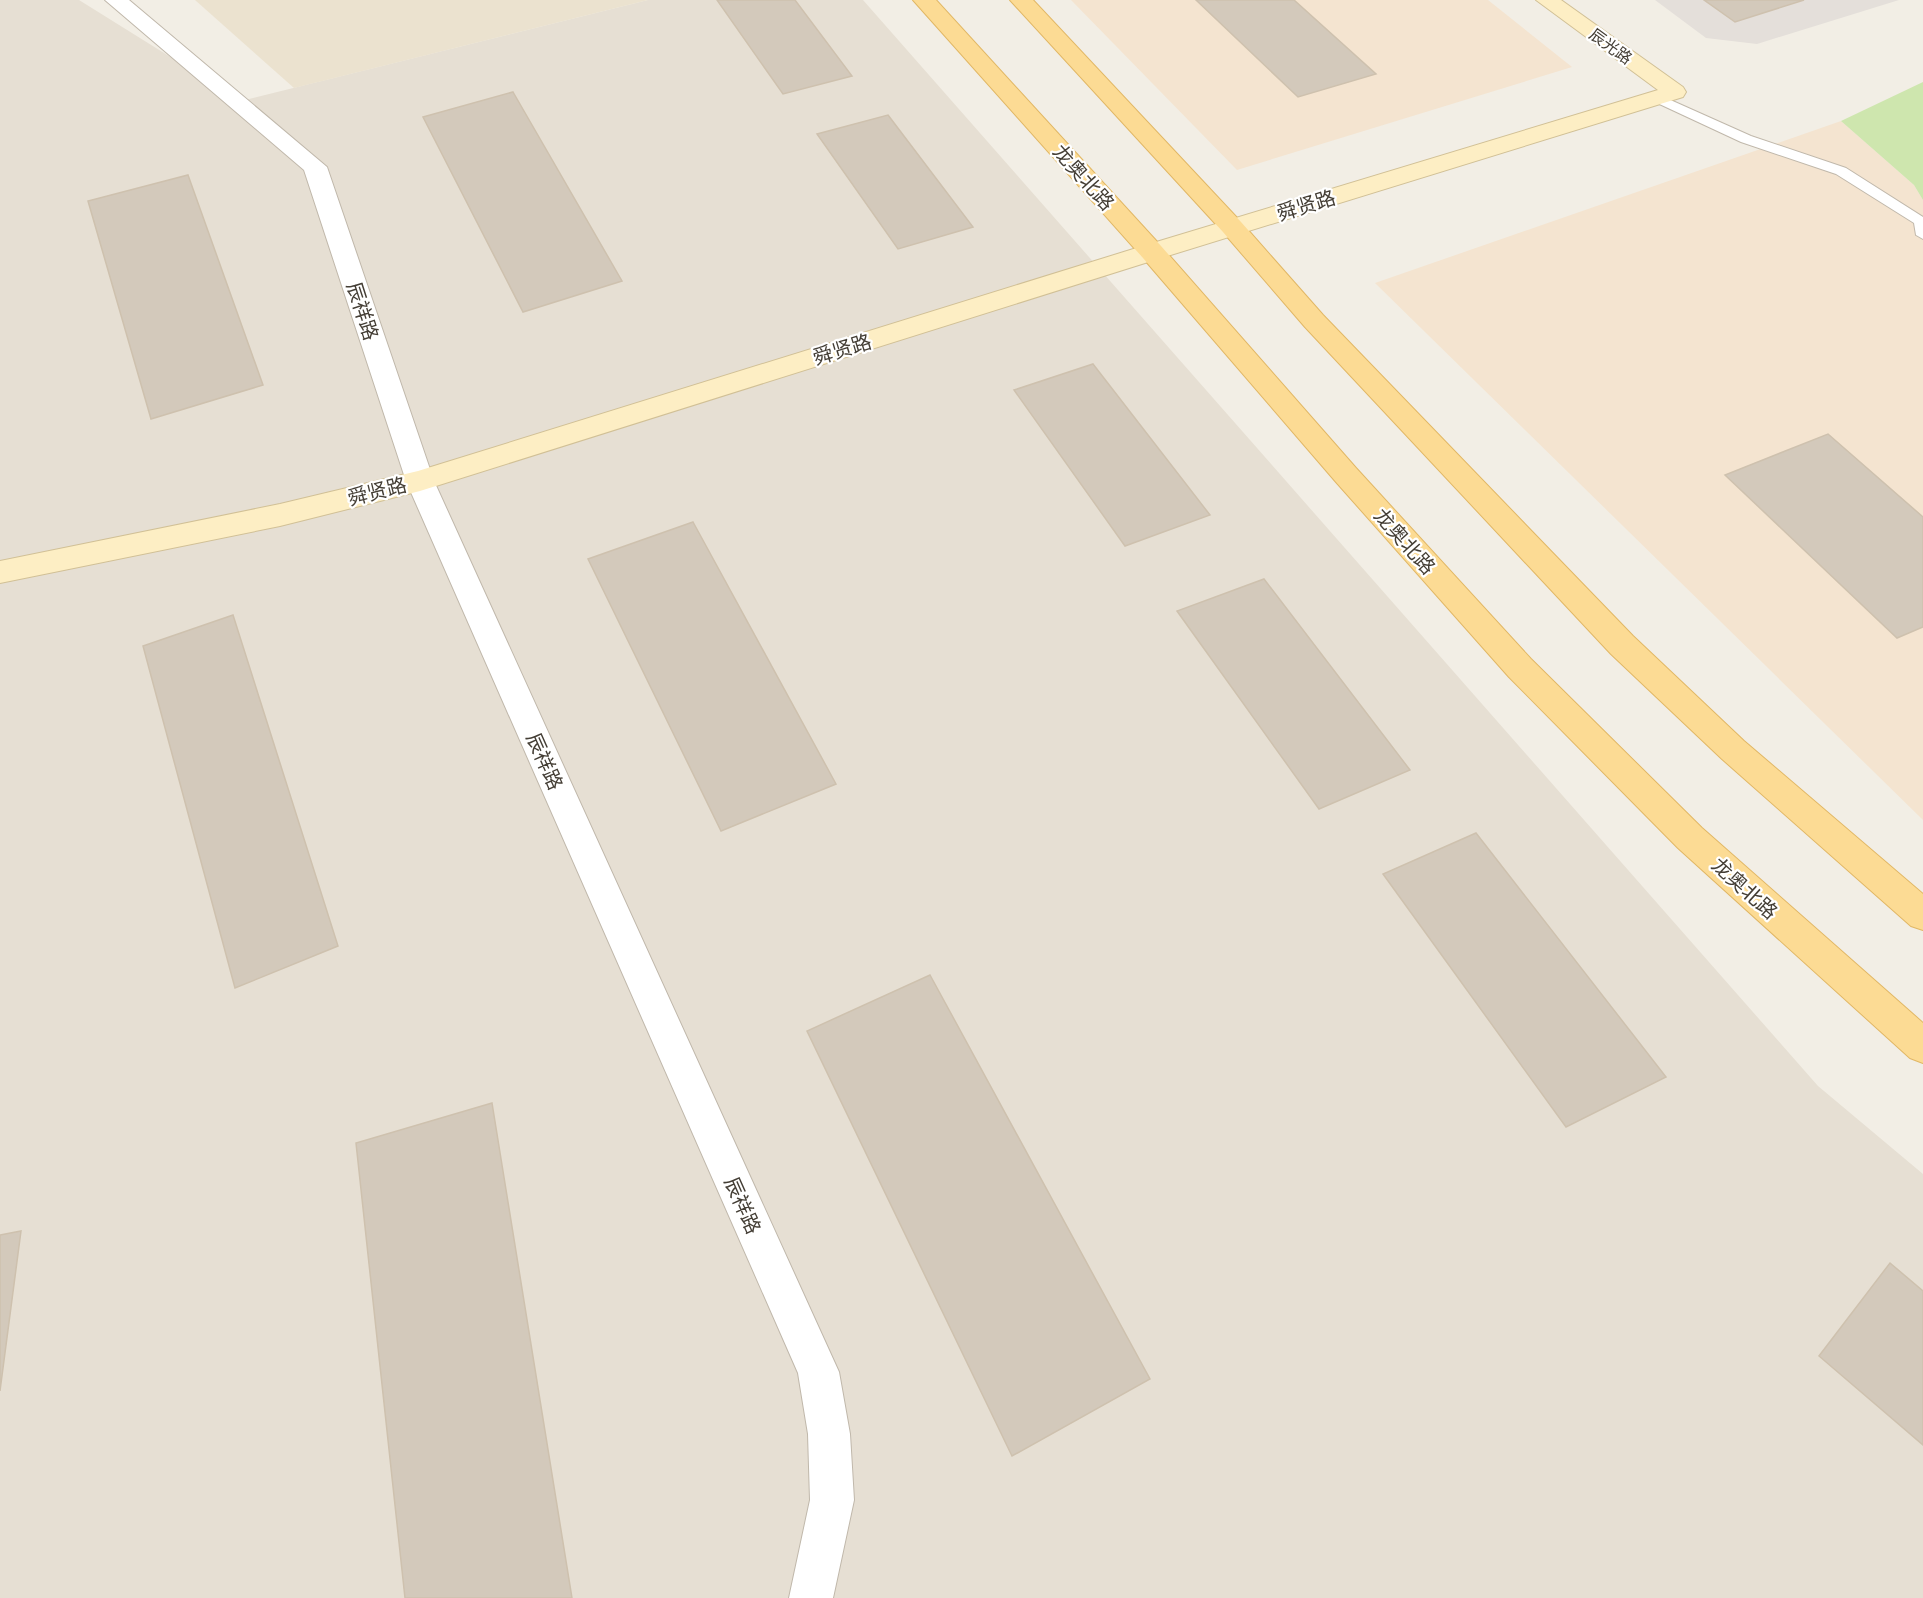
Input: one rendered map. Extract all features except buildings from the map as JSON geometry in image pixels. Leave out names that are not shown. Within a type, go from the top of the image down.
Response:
[{"type":"main road","name":"龙奥北路","points":[[924,0],[1152,252],[1346,475],[1520,668],[1690,838],[1923,1046]]},
{"type":"main road","points":[[1021,0],[1232,227],[1314,321],[1622,645],[1733,750],[1923,915]]},
{"type":"street","name":"辰祥路","points":[[116,0],[315,167],[420,481],[818,1372],[829,1434],[832,1500],[811,1598]]},
{"type":"street","name":"辰光路","points":[[1547,0],[1666,95]]},
{"type":"street","name":"舜贤路","points":[[0,572],[280,516],[420,481],[1232,227],[1666,95]]},
{"type":"lane","points":[[1666,95],[1746,139],[1841,171],[1920,221],[1923,235]]},
{"type":"shaded area","points":[[0,0],[79,0],[241,101],[648,0],[863,0],[1818,1086],[1923,1174],[1923,1598],[0,1598]]},
{"type":"shaded area","points":[[195,0],[648,0],[294,88]]},
{"type":"shaded area","points":[[1071,0],[1488,0],[1572,67],[1237,170]]},
{"type":"shaded area","points":[[1655,0],[1899,0],[1757,44],[1706,38]]},
{"type":"shaded area","points":[[1841,121],[1914,185],[1923,200],[1923,820],[1375,283]]},
{"type":"green space","points":[[1923,82],[1923,200],[1914,185],[1841,121]]}]
